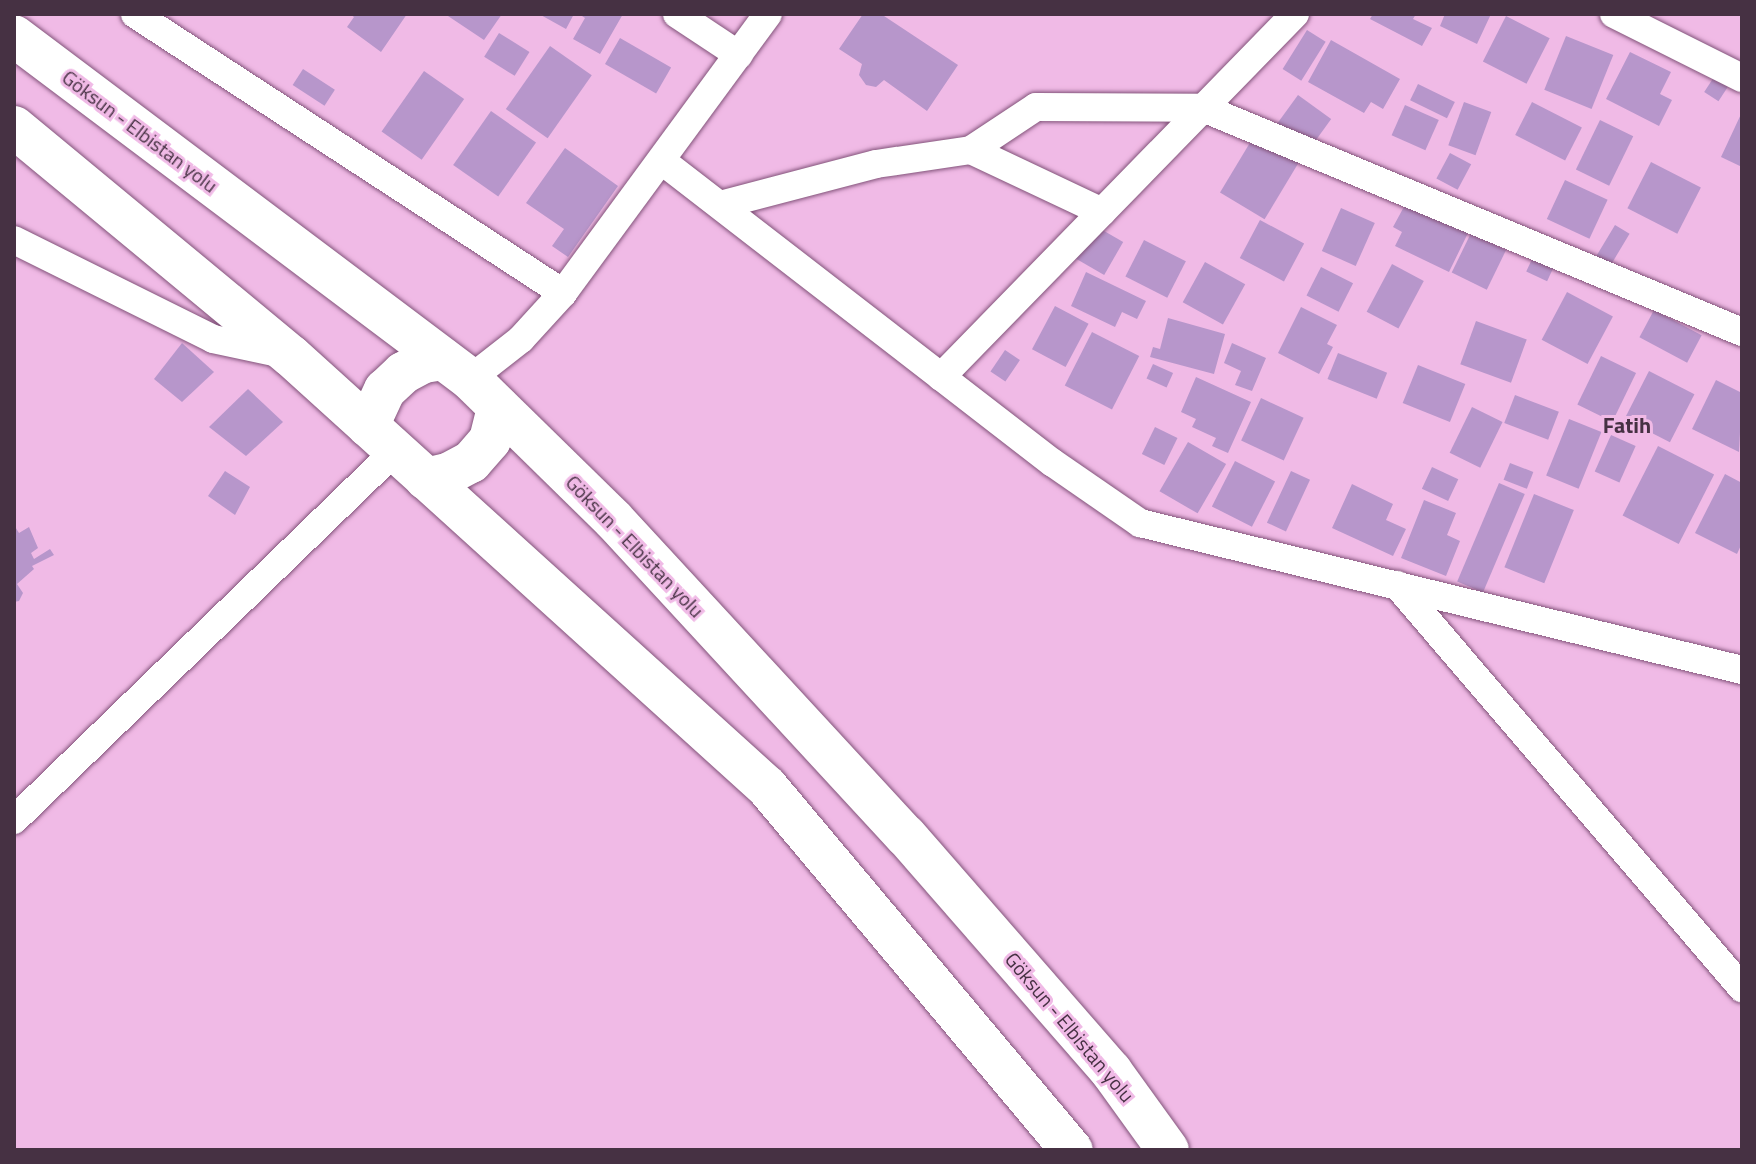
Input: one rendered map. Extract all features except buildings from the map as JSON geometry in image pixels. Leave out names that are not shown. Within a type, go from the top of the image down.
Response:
[{"type":"highway","name":"Göksun - Elbistan yolu","points":[[14,36],[470,382],[613,519],[906,836],[1111,1071],[1168,1150]]},
{"type":"highway","points":[[14,127],[291,356],[767,787],[1072,1150]]},
{"type":"highway","points":[[381,439],[385,390],[403,373],[424,362],[470,382],[490,440],[471,462],[448,474],[426,479]]},
{"type":"street","points":[[135,14],[563,293]]},
{"type":"street","points":[[677,14],[739,55]]},
{"type":"street","points":[[470,382],[521,339],[563,293],[768,14]]},
{"type":"street","points":[[941,377],[1295,14]]},
{"type":"street","points":[[1614,14],[1742,78]]},
{"type":"street","points":[[720,205],[876,164],[971,150],[1036,107],[1203,108],[1742,332]]},
{"type":"street","points":[[971,150],[1102,212]]},
{"type":"street","points":[[662,161],[1053,463],[1140,523],[1742,670]]},
{"type":"street","points":[[14,240],[213,339],[291,356]]},
{"type":"street","points":[[14,820],[381,439]]},
{"type":"street","points":[[1397,585],[1742,988]]},
{"type":"district","name":"Fatih","points":[[1627,426]]}]
